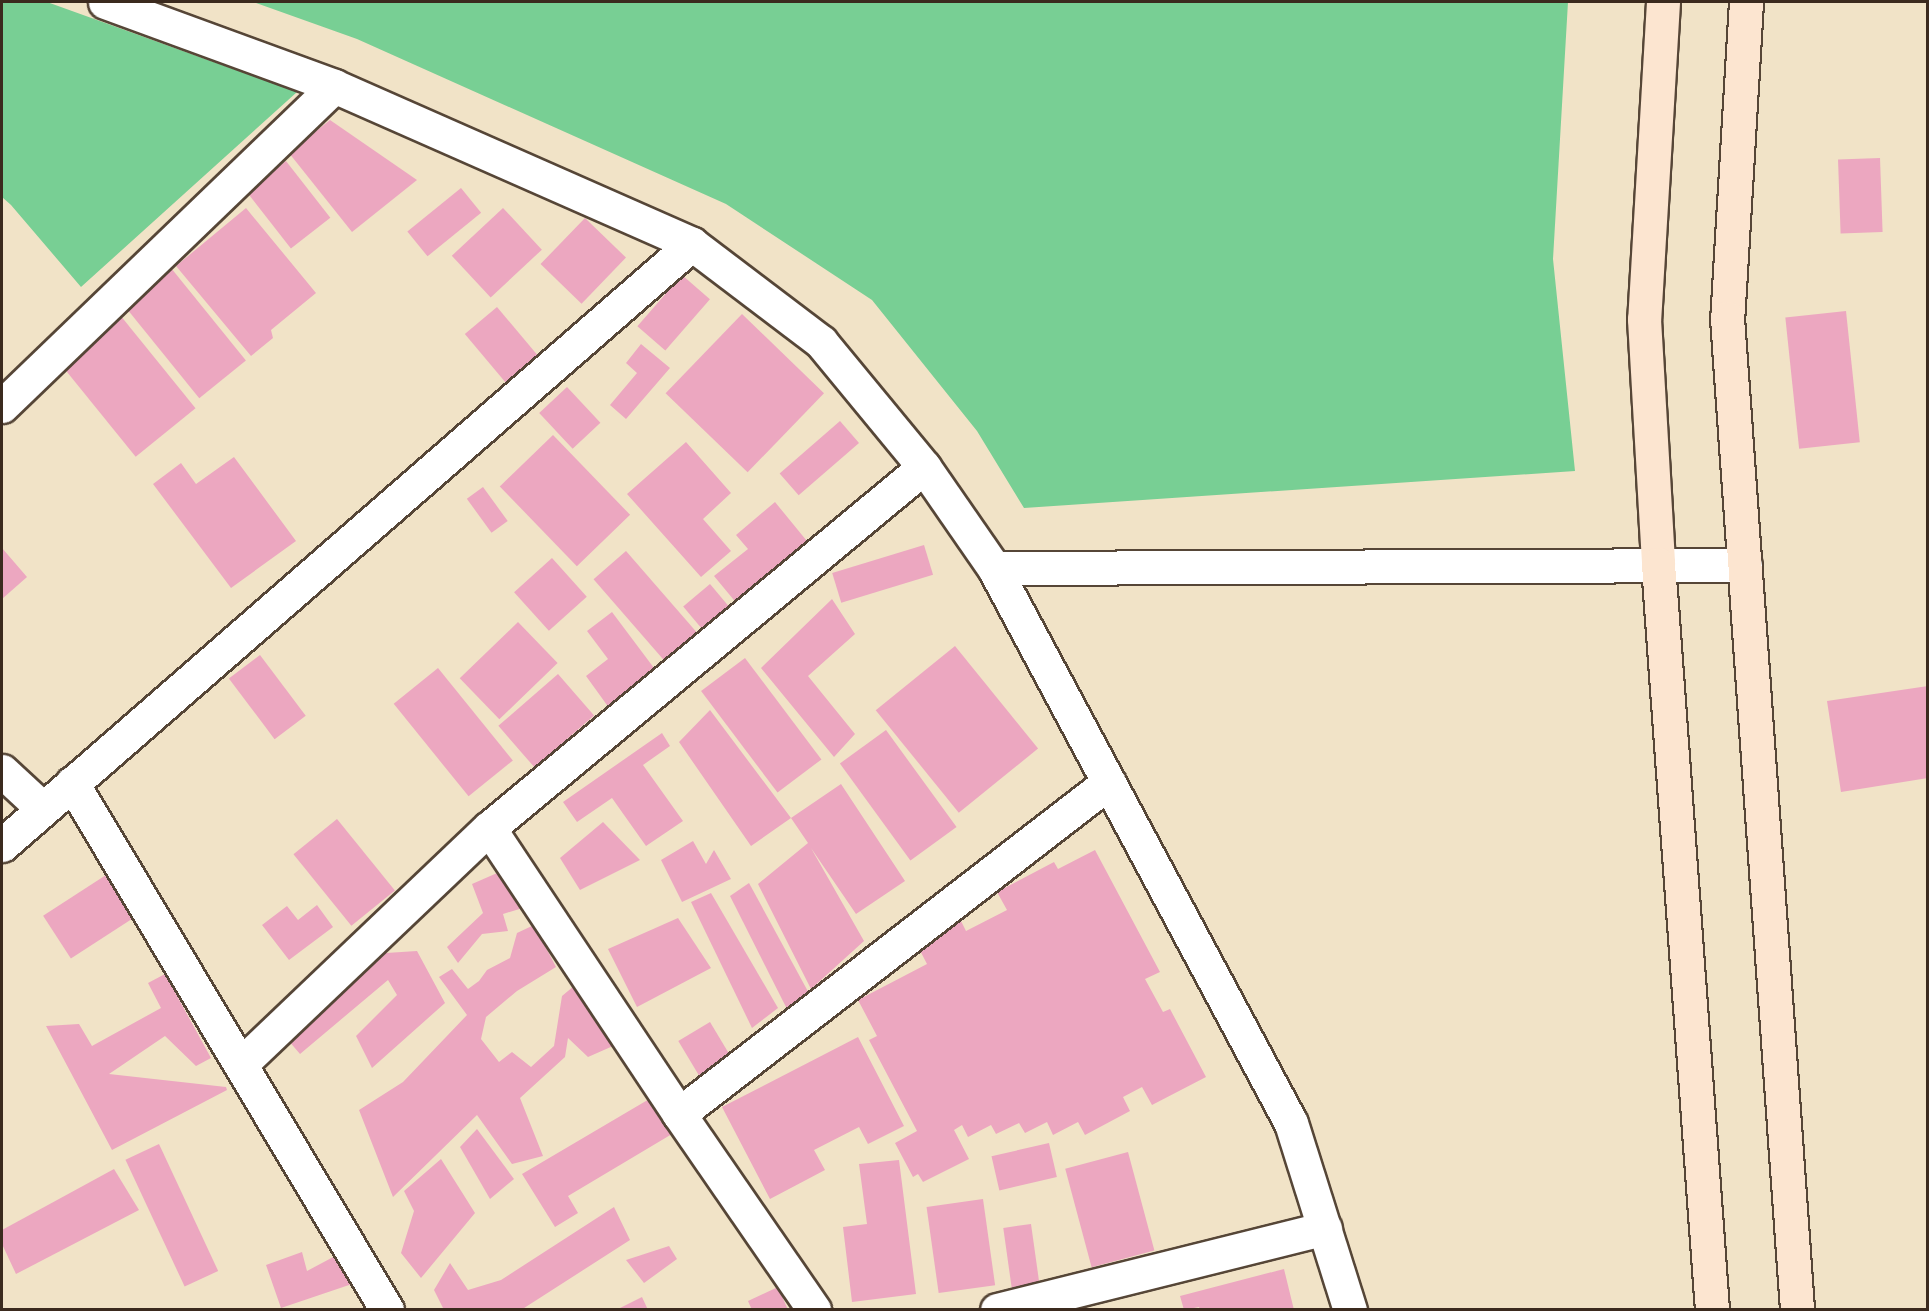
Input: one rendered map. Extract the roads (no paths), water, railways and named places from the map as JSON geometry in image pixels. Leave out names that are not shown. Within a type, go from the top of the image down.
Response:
[{"type":"main road","points":[[1663,2],[1644,319],[1658,564],[1712,1310]]},
{"type":"main road","points":[[1746,2],[1727,318],[1797,1310]]},
{"type":"street","points":[[105,2],[334,86],[692,244],[821,342],[924,467],[994,568],[1291,1122],[1350,1310]]},
{"type":"street","points":[[2,406],[334,86]]},
{"type":"street","points":[[2,845],[692,244]]},
{"type":"street","points":[[241,1064],[489,828],[924,467]]},
{"type":"street","points":[[994,568],[1744,565]]},
{"type":"street","points":[[2,771],[42,808]]},
{"type":"street","points":[[679,1114],[1109,782]]},
{"type":"street","points":[[72,783],[387,1310]]},
{"type":"street","points":[[489,828],[679,1114],[814,1310]]},
{"type":"street","points":[[997,1310],[1325,1228]]}]
